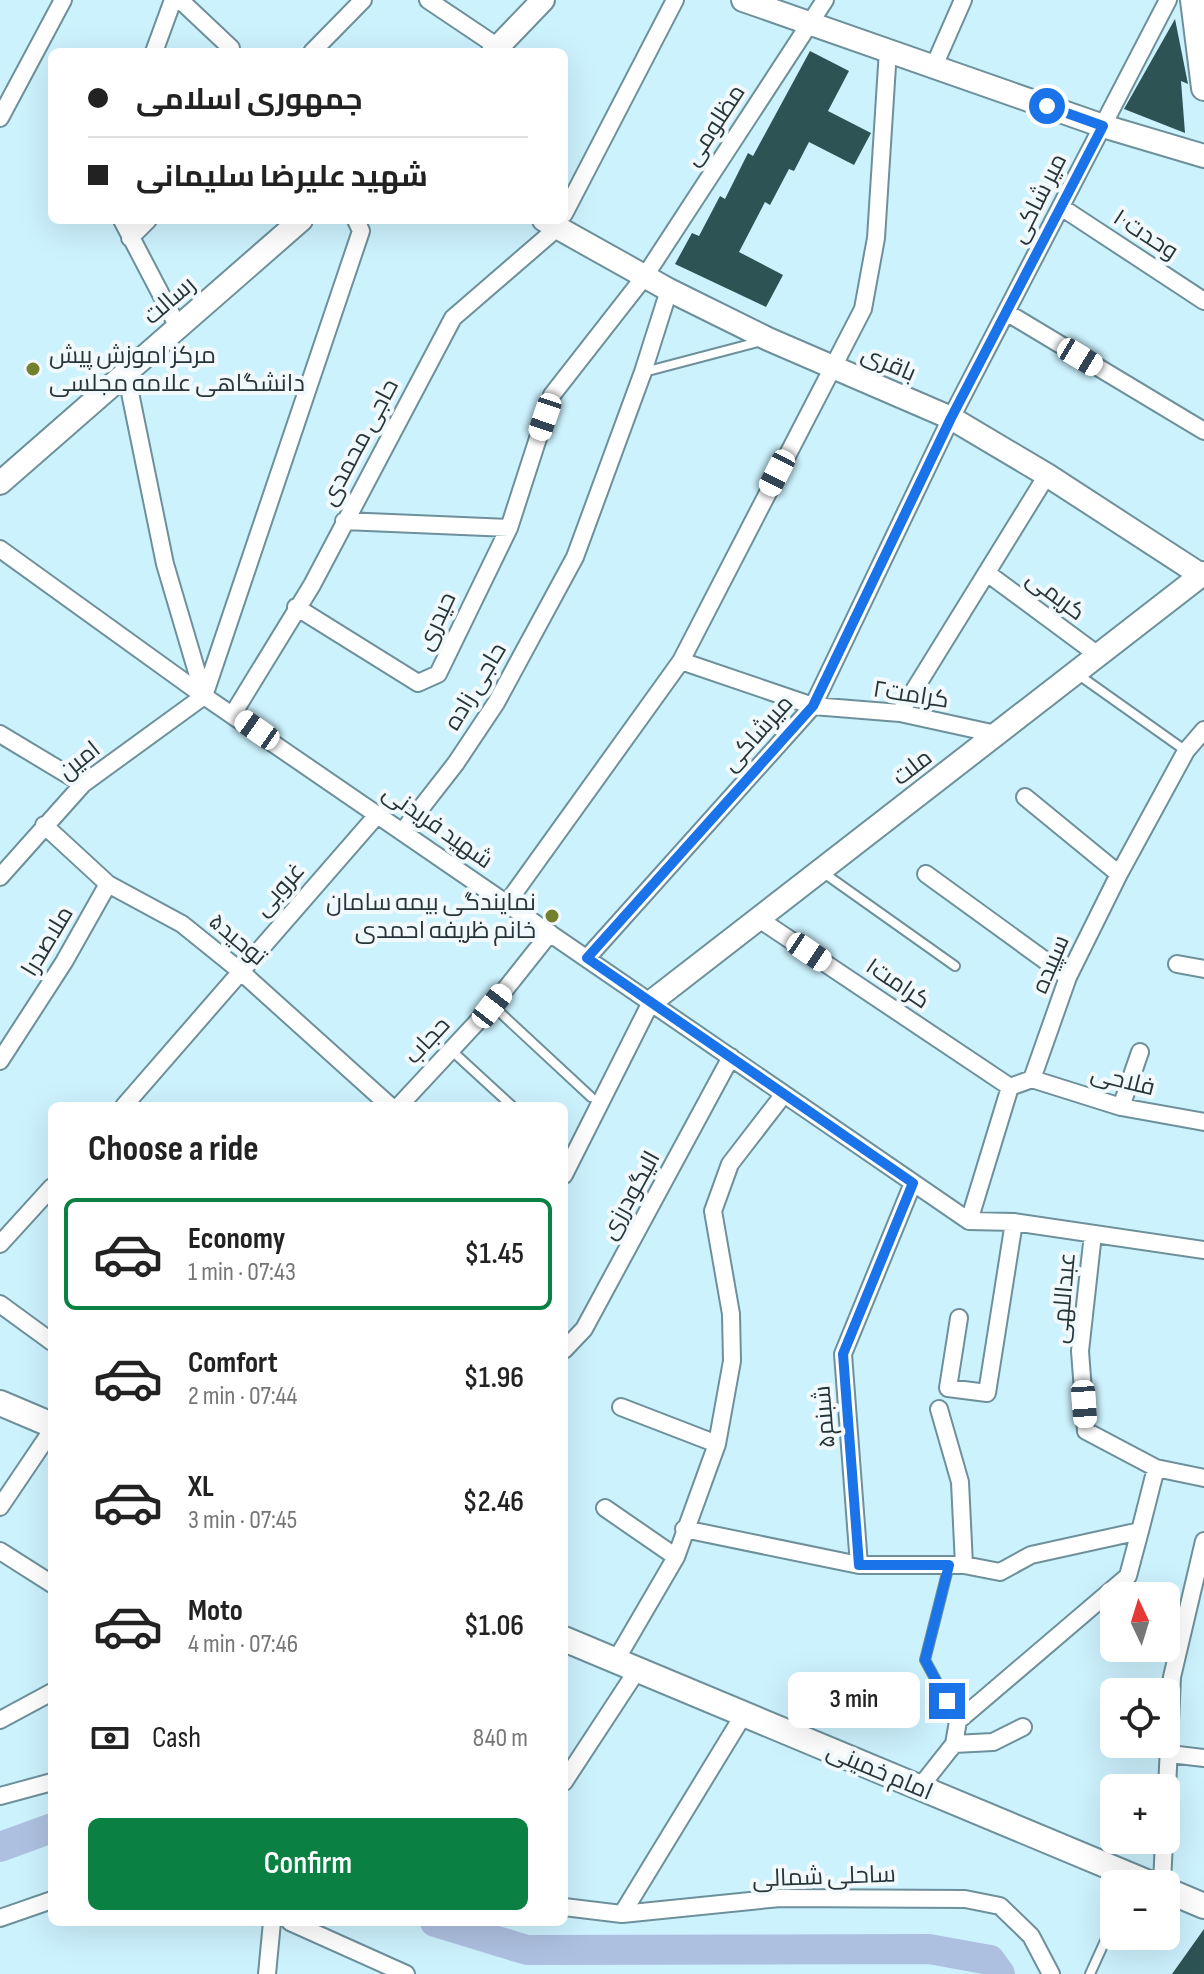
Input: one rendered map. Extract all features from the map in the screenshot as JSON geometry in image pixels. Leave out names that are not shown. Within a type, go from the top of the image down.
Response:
[{"type":"main road","points":[[1193,0],[1204,88]]},
{"type":"main road","points":[[0,1403],[48,1425]]},
{"type":"main road","name":"امام خمینی","points":[[568,1641],[1118,1870]]},
{"type":"main road","points":[[1180,1896],[1204,1906]]},
{"type":"street","points":[[0,118],[63,0]]},
{"type":"street","points":[[155,48],[173,0]]},
{"type":"street","points":[[180,0],[231,48]]},
{"type":"street","points":[[316,48],[363,0]]},
{"type":"street","points":[[428,0],[492,48]]},
{"type":"street","points":[[497,48],[543,0]]},
{"type":"street","name":"حاجی محمدی","points":[[568,199],[675,0]]},
{"type":"street","points":[[743,0],[1103,126],[1204,156]]},
{"type":"street","name":"مظلومی","points":[[509,528],[552,395],[645,276],[825,0]]},
{"type":"street","points":[[934,66],[963,0]]},
{"type":"street","name":"میر شاکی","points":[[951,418],[1168,0]]},
{"type":"street","points":[[507,903],[681,661],[863,309],[876,238],[888,50]]},
{"type":"street","name":"وحدت۱۰","points":[[1061,207],[1204,301]]},
{"type":"street","points":[[124,224],[178,327]]},
{"type":"street","points":[[130,238],[144,224]]},
{"type":"street","name":"رسالت","points":[[0,483],[296,224]]},
{"type":"street","points":[[204,696],[361,231],[358,224]]},
{"type":"street","name":"حاجی محمدی","points":[[233,714],[312,585],[453,318],[553,224]]},
{"type":"street","name":"باقری","points":[[561,224],[669,290],[768,339],[951,418],[1202,574]]},
{"type":"street","name":"حاجی زاده","points":[[403,831],[456,763],[496,703],[575,557],[643,372],[669,290]]},
{"type":"street","points":[[1006,312],[1204,431]]},
{"type":"street","points":[[126,373],[165,564],[204,696]]},
{"type":"street","name":"میرشاکی","points":[[587,958],[813,706],[951,418]]},
{"type":"street","points":[[900,713],[1047,475]]},
{"type":"street","points":[[344,521],[509,528]]},
{"type":"street","name":"حیدری","points":[[296,607],[418,683],[438,674],[509,528]]},
{"type":"street","name":"شهید فریدنی","points":[[0,549],[204,696],[969,1221]]},
{"type":"street","name":"کریمی","points":[[987,573],[1098,655]]},
{"type":"street","name":"ملت","points":[[651,1002],[1202,574]]},
{"type":"street","name":"کرامت۲","points":[[681,661],[813,706],[900,713],[996,734]]},
{"type":"street","name":"امین","points":[[0,877],[83,784],[204,696]]},
{"type":"street","name":"سپیده","points":[[1032,1079],[1068,977],[1119,874],[1186,751],[1204,730]]},
{"type":"street","points":[[0,734],[83,784]]},
{"type":"street","points":[[1025,797],[1119,874]]},
{"type":"street","name":"غروبی","points":[[127,1102],[239,970],[378,814]]},
{"type":"street","name":"توحید۵","points":[[44,825],[108,884],[182,924],[239,970],[386,1102]]},
{"type":"street","points":[[926,874],[1068,977]]},
{"type":"street","name":"ملاصدرا","points":[[0,1061],[64,962],[108,884]]},
{"type":"street","name":"کرامت۱","points":[[759,919],[1010,1087]]},
{"type":"street","name":"حجاب","points":[[403,1102],[492,1006],[550,933]]},
{"type":"street","points":[[1177,964],[1204,969]]},
{"type":"street","points":[[568,1159],[651,1002]]},
{"type":"street","points":[[1121,1107],[1140,1052]]},
{"type":"street","name":"الیگودرزی","points":[[568,1346],[584,1329],[731,1057]]},
{"type":"street","points":[[1032,1079],[1010,1087],[969,1221],[1014,1222],[1204,1250]]},
{"type":"street","name":"فلاحی","points":[[1032,1079],[1121,1107],[1204,1122]]},
{"type":"street","points":[[568,1775],[627,1665],[676,1557],[717,1444],[732,1361],[731,1314],[713,1211],[730,1164],[784,1094]]},
{"type":"street","name":"شبنم۵","points":[[859,1565],[843,1354],[913,1183]]},
{"type":"street","points":[[0,1244],[48,1191]]},
{"type":"street","points":[[959,1318],[948,1388],[987,1393],[1014,1222]]},
{"type":"street","name":"عبداللهی","points":[[1093,1234],[1080,1351],[1086,1431],[1156,1468],[1204,1478]]},
{"type":"street","points":[[0,1304],[48,1339]]},
{"type":"street","points":[[621,1407],[717,1444]]},
{"type":"street","points":[[939,1409],[960,1482],[956,1565]]},
{"type":"street","points":[[0,1507],[48,1433]]},
{"type":"street","points":[[920,1787],[954,1744],[958,1721],[1128,1576],[1156,1468]]},
{"type":"street","points":[[605,1508],[676,1557]]},
{"type":"street","points":[[684,1529],[859,1565],[956,1565],[1000,1572],[1031,1555],[1140,1531]]},
{"type":"street","points":[[1172,1678],[1204,1541]]},
{"type":"street","points":[[0,1551],[48,1581]]},
{"type":"street","points":[[0,1720],[48,1694]]},
{"type":"street","points":[[622,1914],[744,1714]]},
{"type":"street","points":[[954,1744],[993,1742],[1023,1727]]},
{"type":"street","points":[[1180,1755],[1204,1758]]},
{"type":"street","points":[[0,1796],[48,1783]]},
{"type":"street","name":"ساحلی شمالی","points":[[568,1907],[622,1914],[780,1898],[965,1899],[1000,1906],[1031,1936],[1051,1974]]},
{"type":"street","points":[[0,1918],[48,1901]]},
{"type":"street","points":[[267,1974],[272,1926]]},
{"type":"street","points":[[299,1926],[406,1974]]},
{"type":"lane","points":[[643,372],[768,339]]},
{"type":"lane","points":[[1075,673],[1186,751]]},
{"type":"lane","points":[[820,871],[955,966]]},
{"type":"lane","points":[[492,1006],[591,1097]]},
{"type":"lane","points":[[451,1050],[508,1102]]},
{"type":"lane","points":[[956,1565],[925,1660],[958,1721]]},
{"type":"lane","points":[[1090,1974],[1101,1950]]},
{"type":"building","points":[[1175,19],[1188,84],[1181,81],[1185,133],[1124,109]]},
{"type":"building","points":[[810,51],[849,71],[828,111],[871,133],[854,165],[809,142],[794,171],[789,169],[770,205],[765,202],[739,252],[783,275],[766,307],[675,264],[692,233],[699,236],[720,196],[725,199],[748,153],[753,156]]},
{"type":"building","points":[[1204,1929],[1204,1974],[1172,1974]]},
{"type":"waterway","points":[[0,1847],[48,1829]]},
{"type":"waterway","points":[[448,1926],[527,1950],[929,1949],[990,1960],[1000,1974]]},
{"type":"place","name":"مرکز اموزش پیش دانشگاهی علامه مجلسی","points":[[33,369]]},
{"type":"place","name":"نمایندگی بیمه سامان خانم ظریفه احمدی","points":[[552,916]]},
{"type":"route","points":[[947,1701],[925,1660],[949,1565],[859,1565],[843,1354],[913,1183],[587,958],[813,706],[951,418],[1103,126],[1047,106]]}]
